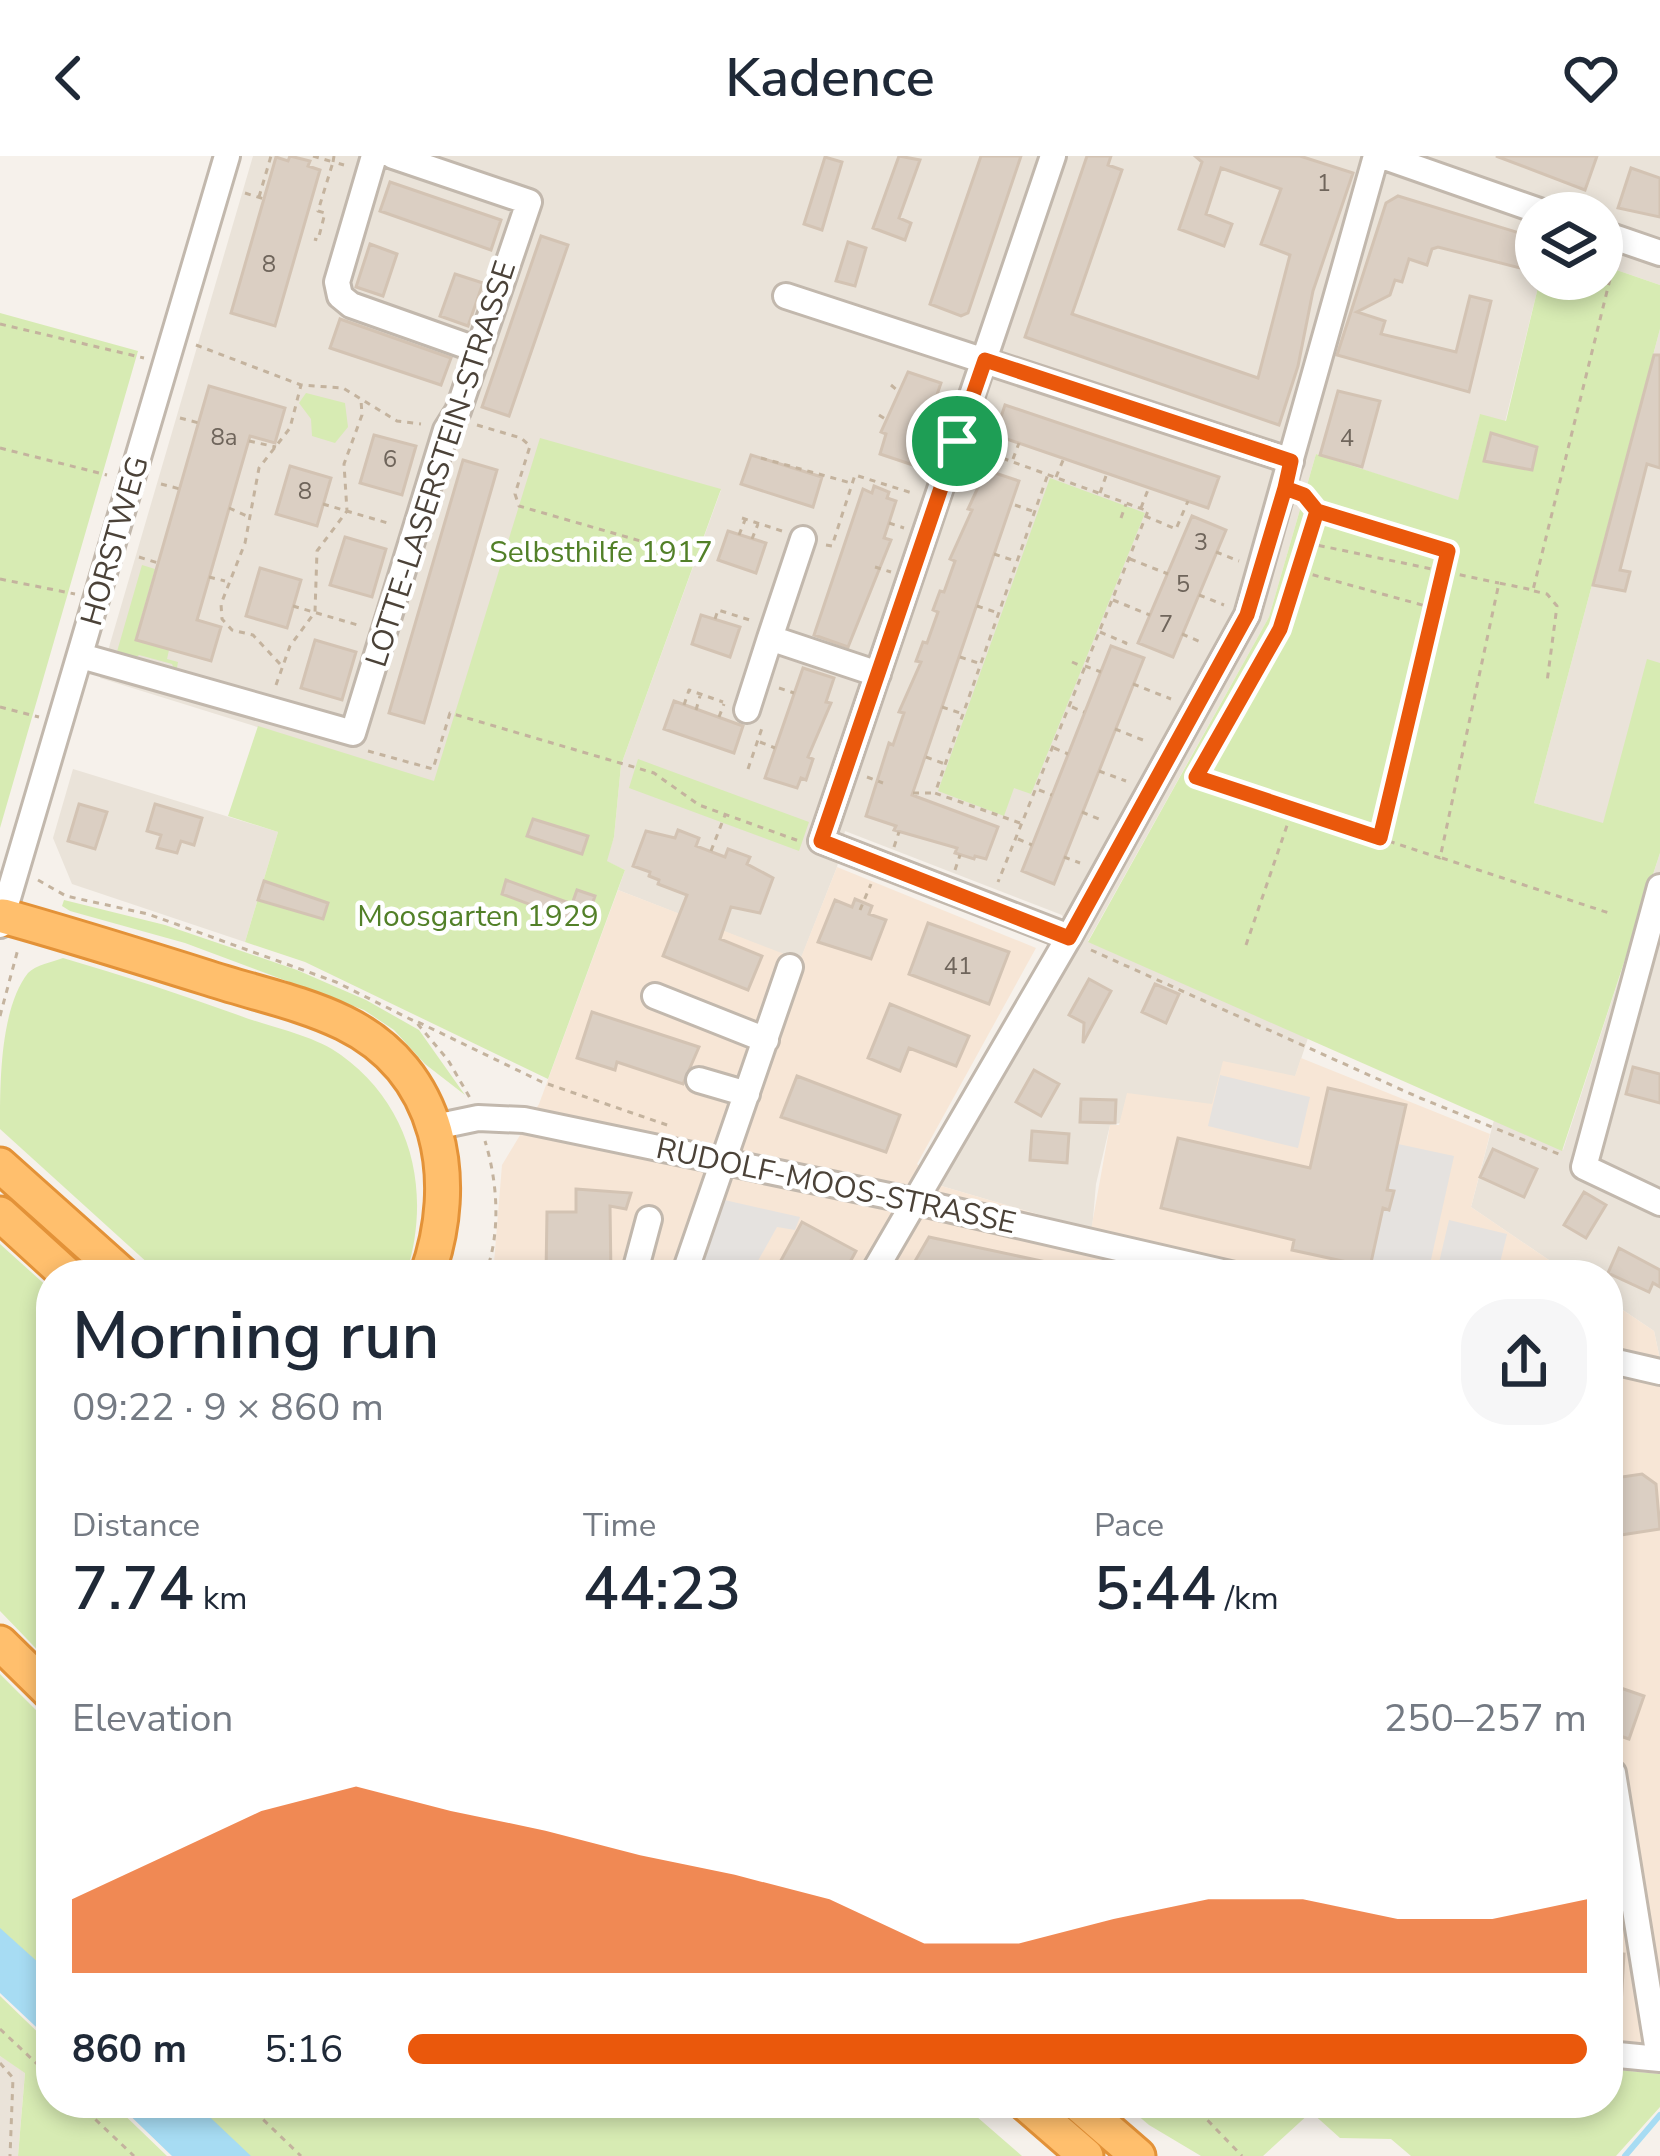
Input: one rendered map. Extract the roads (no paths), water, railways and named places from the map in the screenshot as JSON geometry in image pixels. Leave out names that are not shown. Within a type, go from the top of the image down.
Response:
[{"type":"highway","points":[[2,920],[343,1022],[376,1043],[406,1072],[435,1127],[446,1196],[431,1260]]},
{"type":"highway","points":[[0,1165],[106,1260]]},
{"type":"highway","points":[[0,1214],[51,1260]]},
{"type":"highway","points":[[0,1643],[36,1679]]},
{"type":"highway","points":[[1042,2118],[1086,2156]]},
{"type":"highway","points":[[1094,2118],[1138,2156]]},
{"type":"street","name":"HORSTWEG","points":[[2,920],[227,156]]},
{"type":"street","points":[[374,156],[337,282],[340,296],[351,305],[478,350]]},
{"type":"street","name":"LOTTE-LASERSTEIN-STRASSE","points":[[81,656],[353,733],[450,424],[529,202],[393,156]]},
{"type":"street","points":[[1053,156],[821,841],[1069,938]]},
{"type":"street","points":[[880,1260],[1069,938],[1247,615],[1379,156],[1515,203]]},
{"type":"street","points":[[1623,241],[1660,254]]},
{"type":"street","points":[[786,296],[1291,461]]},
{"type":"street","points":[[735,706],[772,633],[803,539]]},
{"type":"street","points":[[772,633],[878,674]]},
{"type":"street","points":[[1660,887],[1584,1167],[1660,1203]]},
{"type":"street","points":[[689,1260],[790,968]]},
{"type":"street","points":[[656,996],[766,1040]]},
{"type":"street","points":[[699,1080],[747,1094]]},
{"type":"street","name":"RUDOLF-MOOS-STRASSE","points":[[435,1127],[478,1118],[524,1120],[1170,1260]]},
{"type":"street","points":[[638,1260],[649,1219]]},
{"type":"street","points":[[1623,1363],[1660,1372]]},
{"type":"street","points":[[1623,1835],[1659,2059],[1623,2055]]},
{"type":"street","points":[[1632,1890],[1660,1883]]},
{"type":"water","points":[[0,1928],[36,1960],[36,2027],[0,1993]]},
{"type":"water","points":[[133,2118],[211,2118],[251,2156],[172,2156]]},
{"type":"waterway","points":[[1625,2156],[1660,2115]]},
{"type":"park label","name":"Selbsthilfe 1917","points":[[601,552]]},
{"type":"park label","name":"Moosgarten 1929","points":[[478,916]]}]
